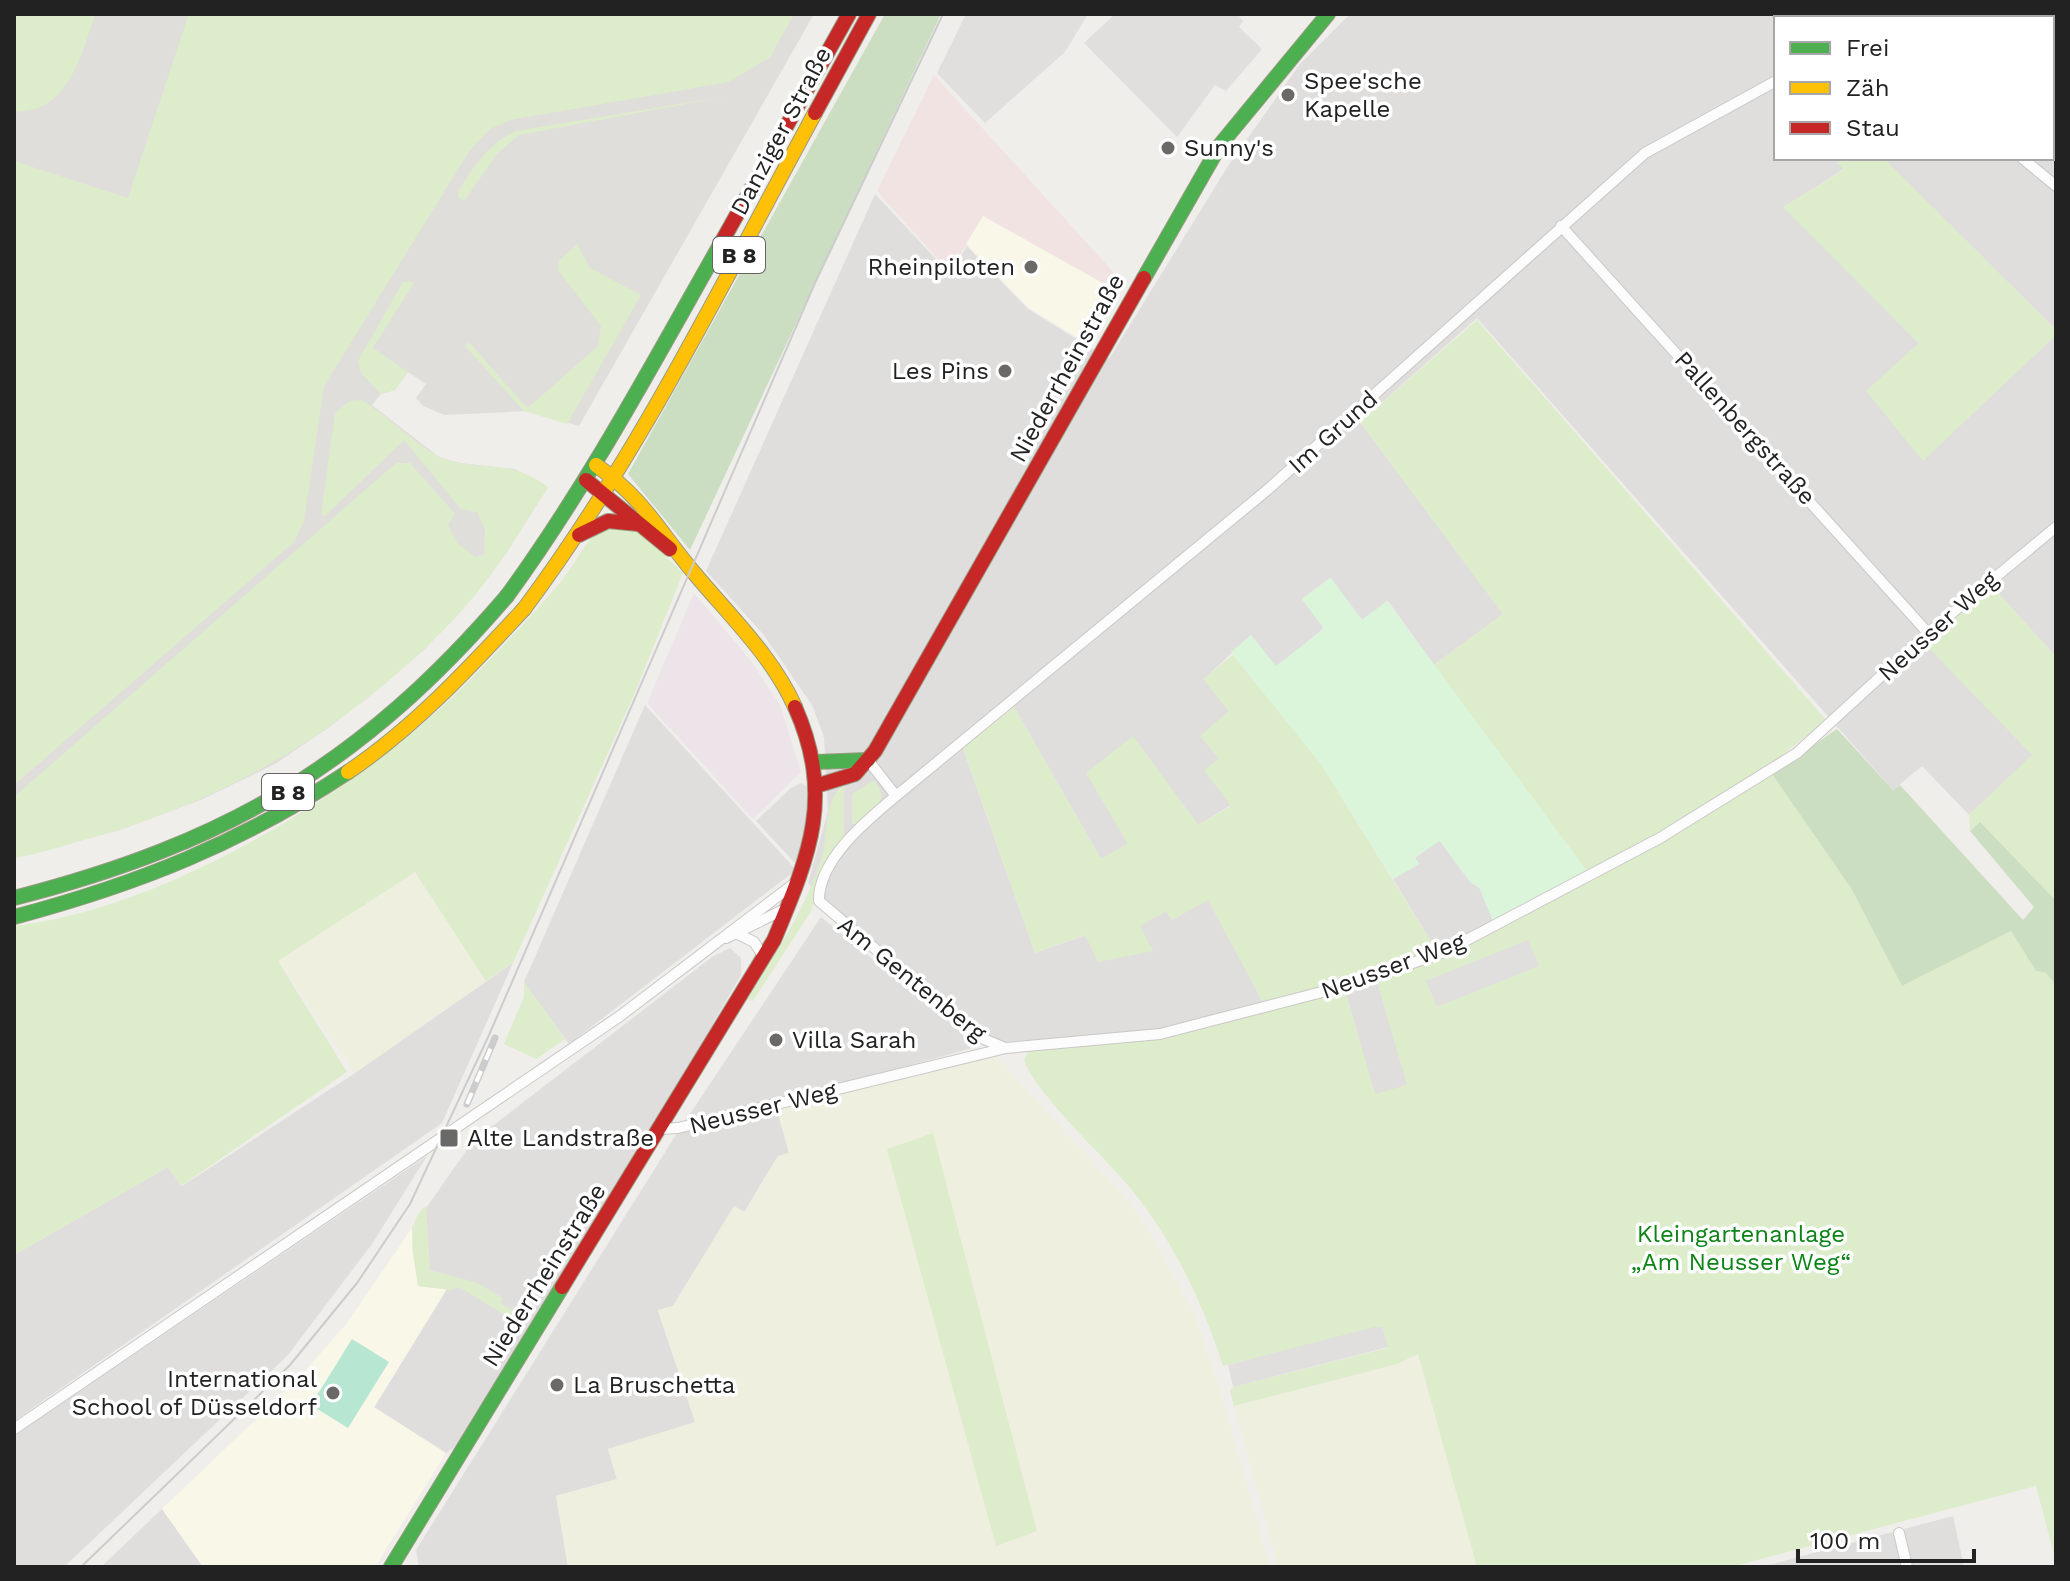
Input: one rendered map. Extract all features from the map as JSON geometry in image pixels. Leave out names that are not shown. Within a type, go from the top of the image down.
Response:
[{"type":"main road","name":"Danziger Straße","points":[[14,898],[64,887],[143,862],[218,830],[287,793],[354,749],[450,663],[507,596],[596,465],[849,14]]},
{"type":"main road","name":"Danziger Straße","points":[[14,917],[149,879],[225,847],[296,808],[398,735],[462,676],[524,609],[579,535],[615,478],[869,14]]},
{"type":"main road","name":"Niederrheinstraße","points":[[819,785],[855,774],[868,760],[921,673],[1220,145],[1328,14]]},
{"type":"main road","points":[[596,465],[647,508],[680,558],[749,637],[793,698],[807,727],[816,762],[868,760]]},
{"type":"main road","points":[[586,480],[680,558]]},
{"type":"main road","points":[[579,535],[602,522],[621,518],[642,525]]},
{"type":"main road","name":"Niederrheinstraße","points":[[391,1567],[764,957],[800,879],[814,833],[819,785],[816,762]]},
{"type":"street","name":"Im Grund","points":[[896,796],[1266,491],[1645,153],[1774,82]]},
{"type":"street","points":[[2024,160],[2056,186]]},
{"type":"street","name":"Pallenbergstraße","points":[[1561,226],[1928,633]]},
{"type":"street","name":"Neusser Weg","points":[[659,1129],[693,1125],[1006,1048],[1160,1034],[1349,985],[1444,952],[1660,838],[1797,753],[1928,633],[2056,527]]},
{"type":"street","points":[[868,760],[896,796]]},
{"type":"street","name":"Am Gentenberg","points":[[896,796],[855,830],[843,846],[821,885],[818,898],[821,905],[979,1037],[1006,1048]]},
{"type":"street","points":[[14,1429],[552,1064],[800,879]]},
{"type":"street","points":[[720,939],[738,934],[787,908]]},
{"type":"street","points":[[738,934],[754,942],[764,957]]},
{"type":"street","points":[[1899,1533],[1907,1567]]},
{"type":"shaded area","points":[[14,14],[814,14],[579,426],[531,411],[444,415],[423,406],[416,398],[426,384],[408,372],[395,390],[381,394],[372,405],[439,457],[460,463],[515,469],[548,487],[507,552],[467,604],[424,650],[331,726],[275,764],[203,799],[120,830],[14,858]]},
{"type":"shaded area","points":[[966,14],[1088,14],[1065,52],[985,123],[937,73]]},
{"type":"shaded area","points":[[1115,14],[1237,14],[1243,21],[1239,27],[1262,49],[1226,91],[1215,85],[1177,137],[1084,43]]},
{"type":"shaded area","points":[[1350,14],[2056,14],[2056,330],[1885,160],[2054,160],[2054,16],[1774,16],[1774,160],[1836,160],[1844,169],[1784,207],[1920,344],[1922,460],[2056,335],[2056,657],[1991,585],[2033,755],[1969,815],[1922,766],[1893,790],[1477,318],[1360,422],[1503,614],[1434,665],[1388,601],[1362,620],[1330,578],[1302,599],[1324,628],[1276,667],[1251,635],[1204,679],[1229,711],[1219,759],[1231,805],[1198,825],[1133,737],[1128,844],[1101,859],[1010,700],[961,743],[1035,953],[1086,935],[1152,951],[1139,926],[1166,911],[1172,920],[1208,899],[1265,1006],[1138,1033],[1001,1042],[983,1033],[834,912],[808,883],[828,811],[824,737],[812,705],[763,634],[706,571],[875,194],[950,274],[967,246],[1028,309],[1109,359],[1228,166],[1300,64]]},
{"type":"shaded area","points":[[934,75],[1117,276],[1113,289],[983,216],[950,273],[877,191]]},
{"type":"shaded area","name":"Rheinpiloten","points":[[983,216],[1113,289],[1083,341],[1029,308],[966,244]]},
{"type":"shaded area","points":[[694,593],[751,661],[780,705],[801,772],[753,819],[647,703]]},
{"type":"shaded area","points":[[645,705],[796,870],[569,1044],[524,982]]},
{"type":"shaded area","points":[[801,783],[809,788],[810,821],[797,865],[756,821],[791,788]]},
{"type":"shaded area","points":[[1439,840],[1471,883],[1479,887],[1494,923],[1438,953],[1393,879],[1419,864],[1415,858]]},
{"type":"shaded area","points":[[821,917],[979,1046],[775,1103],[789,1153],[778,1156],[744,1212],[734,1207],[673,1306],[658,1311],[696,1423],[608,1449],[617,1479],[556,1496],[568,1567],[419,1567],[416,1550],[674,1138]]},
{"type":"shaded area","points":[[1528,940],[1539,966],[1437,1007],[1426,981]]},
{"type":"shaded area","points":[[730,948],[741,958],[741,975],[659,1117],[460,1444],[446,1453],[374,1408],[446,1290],[418,1286],[412,1228],[473,1141],[712,957]]},
{"type":"shaded area","points":[[513,963],[442,1123],[14,1421],[14,1255],[168,1167],[182,1186],[355,1073]]},
{"type":"shaded area","points":[[1377,981],[1408,1085],[1375,1095],[1345,990]]},
{"type":"shaded area","points":[[427,1156],[372,1244],[288,1355],[64,1567],[14,1567],[14,1436]]},
{"type":"shaded area","name":"International School of Düsseldorf","points":[[412,1228],[418,1286],[447,1289],[374,1407],[446,1453],[375,1567],[203,1567],[162,1509],[298,1379],[347,1323]]},
{"type":"shaded area","points":[[1382,1327],[1388,1347],[1233,1387],[1228,1365]]},
{"type":"shaded area","points":[[162,1509],[203,1567],[101,1567]]},
{"type":"shaded area","points":[[1953,1516],[1964,1567],[1761,1567]]},
{"type":"green space","points":[[14,14],[95,14],[70,79],[48,103],[32,110],[14,111]]},
{"type":"green space","points":[[189,14],[794,14],[770,57],[729,82],[510,120],[490,129],[470,150],[324,386],[304,521],[294,542],[14,785],[14,161],[128,198]]},
{"type":"green space","points":[[885,14],[941,14],[690,550],[628,474]]},
{"type":"green space","points":[[734,95],[519,135],[497,154],[464,201],[459,198],[458,192],[482,157],[497,142],[516,131]]},
{"type":"green space","points":[[1836,160],[1885,160],[2056,330],[2056,335],[1923,461],[1866,391],[1919,343],[1783,207],[1844,170]]},
{"type":"green space","points":[[577,244],[590,268],[641,295],[567,424],[524,411],[465,346],[469,342],[529,407],[598,346],[601,326],[558,270],[559,261]]},
{"type":"green space","points":[[403,282],[414,283],[373,348],[408,372],[395,390],[381,394],[361,373],[358,361]]},
{"type":"green space","points":[[1477,320],[1826,720],[1766,768],[1589,874],[1434,665],[1503,614],[1360,422]]},
{"type":"green space","points":[[361,400],[442,458],[520,472],[548,487],[488,579],[426,647],[384,685],[294,750],[196,801],[144,821],[14,858],[14,797],[396,463],[410,463],[455,514],[448,525],[457,543],[475,557],[484,555],[485,530],[477,512],[461,509],[404,440],[325,516],[321,515],[335,413],[350,401]]},
{"type":"green space","points":[[622,523],[640,531],[683,573],[634,695],[513,963],[486,981],[415,872],[278,961],[347,1072],[181,1186],[168,1167],[14,1255],[14,926],[73,915],[135,895],[259,838],[318,802],[424,723],[529,618],[563,579],[594,535],[605,527]]},
{"type":"green space","points":[[1331,578],[1362,620],[1387,601],[1589,874],[1494,923],[1479,887],[1471,883],[1440,841],[1415,857],[1419,864],[1393,879],[1321,764],[1231,652],[1251,635],[1276,666],[1324,629],[1302,599]]},
{"type":"green space","points":[[1991,585],[2056,657],[2056,901],[1979,822],[1970,831],[1969,815],[2032,755],[1925,644]]},
{"type":"green space","points":[[1233,655],[1321,764],[1438,953],[1265,1006],[1208,900],[1172,920],[1166,911],[1140,926],[1153,951],[1098,962],[1085,935],[1035,953],[963,748],[1014,707],[1101,859],[1128,844],[1086,773],[1133,736],[1198,825],[1231,806],[1204,770],[1219,759],[1200,736],[1229,711],[1203,679]]},
{"type":"green space","points":[[1837,729],[1893,790],[1900,785],[2023,920],[2034,907],[1970,831],[1980,822],[2056,901],[2056,985],[2046,973],[2036,971],[2011,931],[1902,986],[1851,888],[1772,774]]},
{"type":"green space","name":"Kleingartenanlage „Am Neusser Weg“","points":[[1772,774],[1851,888],[1902,986],[2011,931],[2036,971],[2046,973],[2056,985],[2056,1562],[2036,1486],[1731,1567],[1477,1567],[1418,1354],[1397,1364],[1234,1406],[1230,1391],[1233,1387],[1387,1348],[1382,1327],[1223,1366],[1195,1293],[1157,1225],[1126,1183],[1054,1105],[1024,1060],[1029,1050],[1162,1039],[1345,990],[1375,1094],[1407,1085],[1377,981]]},
{"type":"green space","points":[[874,780],[882,794],[880,803],[858,824],[852,824],[852,794]]},
{"type":"green space","points":[[844,785],[844,837],[816,880],[812,910],[753,1001],[748,999],[807,896],[821,860],[832,800]]},
{"type":"green space","points":[[415,872],[486,981],[355,1073],[278,961]]},
{"type":"green space","points":[[524,982],[565,1039],[536,1059],[504,1044],[524,997]]},
{"type":"green space","points":[[995,1055],[1130,1203],[1159,1248],[1196,1318],[1219,1385],[1270,1567],[568,1567],[556,1496],[617,1479],[608,1449],[695,1422],[658,1310],[673,1306],[734,1206],[745,1212],[778,1156],[789,1153],[777,1110]]},
{"type":"green space","points":[[933,1133],[1037,1531],[996,1546],[887,1149]]},
{"type":"green space","points":[[426,1206],[430,1270],[478,1283],[503,1298],[500,1303],[521,1315],[518,1319],[513,1320],[459,1287],[451,1290],[418,1286],[413,1232],[419,1213]]},
{"type":"green space","points":[[352,1339],[389,1362],[348,1428],[311,1405]]},
{"type":"green space","points":[[1418,1354],[1477,1567],[1278,1567],[1234,1406],[1397,1364]]},
{"type":"tram line","points":[[81,1567],[290,1365],[357,1283],[410,1204],[489,1035],[815,283],[943,14]]},
{"type":"railway","points":[[467,1104],[495,1038]]},
{"type":"traffic: fast","points":[[1144,278],[1220,145],[1328,14]]},
{"type":"traffic: fast","points":[[507,596],[592,468],[720,245]]},
{"type":"traffic: fast","points":[[14,898],[91,876],[161,851],[226,823],[287,789],[344,751],[399,706],[453,655],[507,596]]},
{"type":"traffic: fast","points":[[816,762],[868,760]]},
{"type":"traffic: fast","points":[[14,917],[103,890],[187,859],[268,820],[348,772]]},
{"type":"traffic: fast","points":[[391,1567],[562,1287]]},
{"type":"traffic: slow","points":[[524,609],[566,550],[642,429],[815,113]]},
{"type":"traffic: slow","points":[[596,465],[639,503],[750,638],[775,671],[795,707]]},
{"type":"traffic: slow","points":[[348,772],[419,716],[524,609]]},
{"type":"traffic: jam","points":[[720,245],[849,14]]},
{"type":"traffic: jam","points":[[815,113],[869,14]]},
{"type":"traffic: jam","points":[[819,785],[855,774],[875,751],[1144,278]]},
{"type":"traffic: jam","points":[[586,480],[670,549]]},
{"type":"traffic: jam","points":[[579,535],[608,521],[638,524]]},
{"type":"traffic: jam","points":[[562,1287],[774,940],[787,910],[807,853],[815,798],[814,770],[795,707]]},
{"type":"place","name":"Spee'sche Kapelle","points":[[1288,95]]},
{"type":"place","name":"Sunny's","points":[[1168,148]]},
{"type":"place","name":"Rheinpiloten","points":[[1031,267]]},
{"type":"place","name":"Les Pins","points":[[1005,371]]},
{"type":"place","name":"Villa Sarah","points":[[776,1040]]},
{"type":"place","name":"Alte Landstraße","points":[[449,1138]]},
{"type":"place","name":"La Bruschetta","points":[[557,1385]]},
{"type":"place","name":"International School of Düsseldorf","points":[[333,1393]]}]
